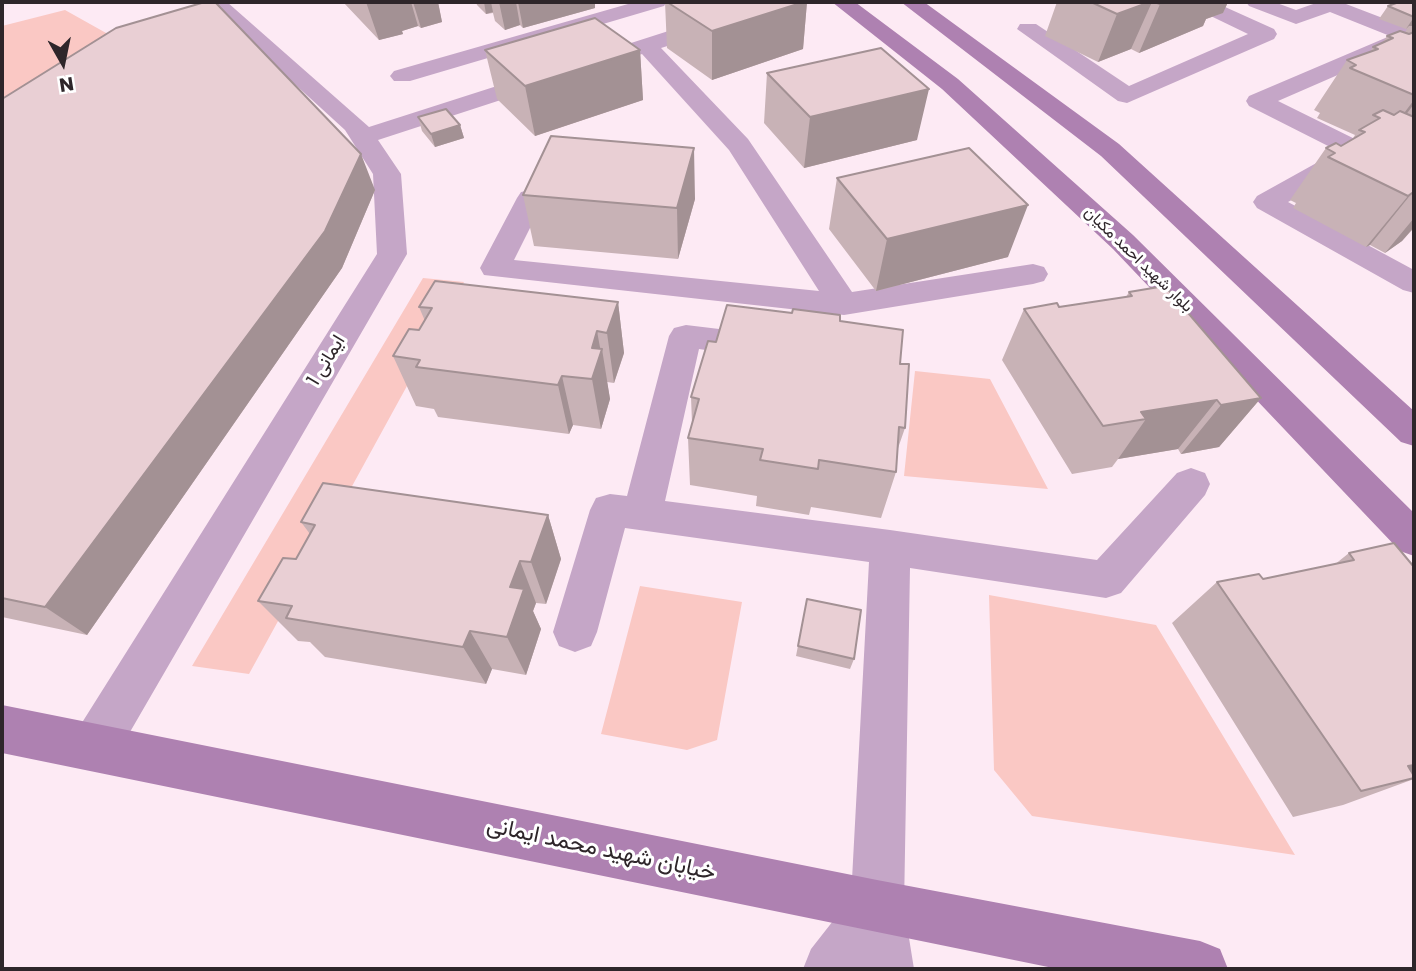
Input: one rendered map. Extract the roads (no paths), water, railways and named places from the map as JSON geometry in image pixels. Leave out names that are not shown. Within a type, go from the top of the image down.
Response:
[{"type":"main road","name":"بلوار شهید احمد مکیان","points":[[842,2],[950,84],[1123,242],[1414,539]]},
{"type":"main road","points":[[911,2],[1110,150],[1414,432]]},
{"type":"main road","name":"خیابان شهید محمد ایمانی","points":[[2,729],[877,907],[1200,969]]},
{"type":"street","name":"ایمانی 1","points":[[95,746],[391,254],[387,174],[355,125],[215,2]]},
{"type":"street","points":[[402,76],[657,2]]},
{"type":"street","points":[[1051,20],[1028,29],[1127,96],[1266,34],[1197,2]]},
{"type":"street","points":[[1256,2],[1296,18],[1333,3],[1411,37]]},
{"type":"street","points":[[362,137],[734,18]]},
{"type":"street","points":[[1411,37],[1258,100],[1358,151],[1267,202],[1414,283]]},
{"type":"street","points":[[647,46],[739,145],[844,304]]},
{"type":"street","points":[[531,198],[495,268],[844,304],[1033,274]]},
{"type":"street","points":[[642,514],[686,336],[793,350]]},
{"type":"street","points":[[575,632],[610,510],[890,547],[1106,580],[1191,484]]},
{"type":"street","points":[[886,969],[877,907],[890,547]]},
{"type":"street","points":[[831,969],[877,907]]}]
